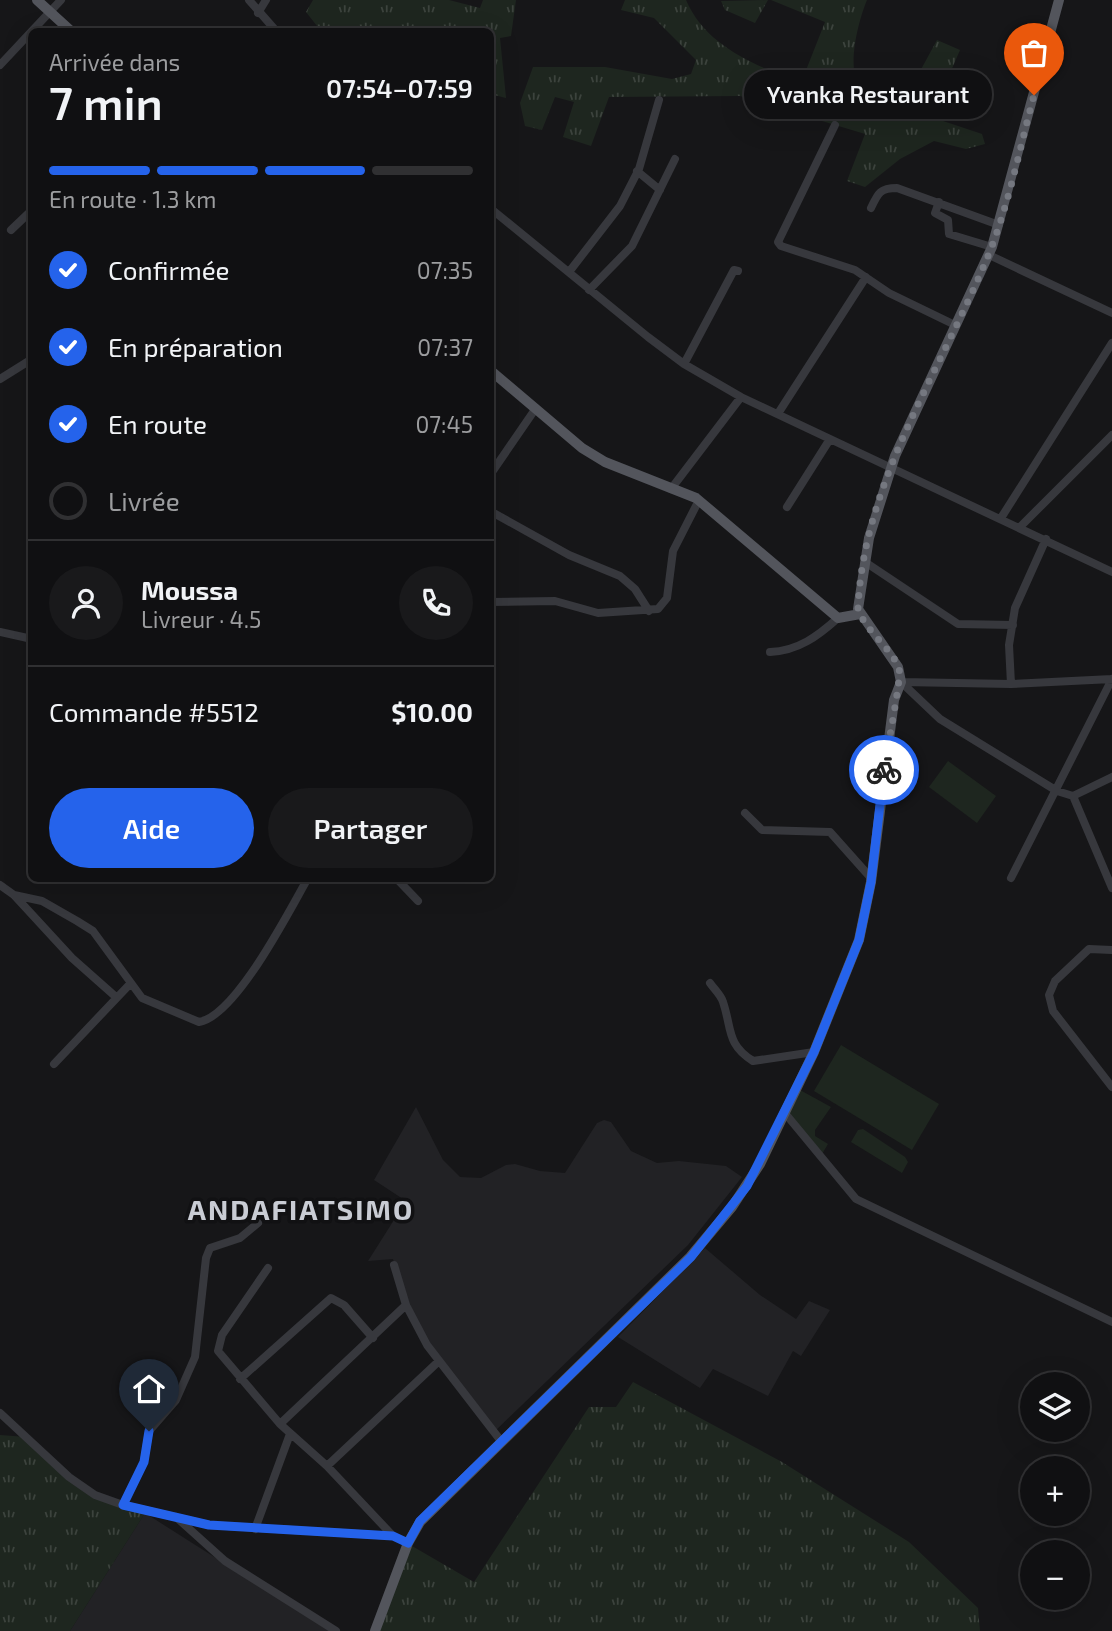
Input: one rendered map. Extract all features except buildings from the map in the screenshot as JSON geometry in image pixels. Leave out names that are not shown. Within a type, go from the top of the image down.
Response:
[{"type":"main road","points":[[37,0],[68,28]]},
{"type":"main road","points":[[375,1631],[408,1543],[420,1521],[706,1239],[747,1186],[814,1052],[859,940],[871,878],[892,712],[901,682],[898,667],[860,614],[859,596],[869,538],[892,467],[990,251],[1059,0]]},
{"type":"main road","points":[[494,373],[582,448],[605,462],[699,500],[838,618],[860,614]]},
{"type":"street","points":[[34,28],[61,0]]},
{"type":"street","points":[[249,0],[273,28]]},
{"type":"street","points":[[258,12],[266,0]]},
{"type":"street","points":[[0,65],[28,34]]},
{"type":"street","points":[[569,272],[614,215],[637,171],[659,100]]},
{"type":"street","points":[[835,125],[778,242],[866,277],[889,293],[955,325]]},
{"type":"street","points":[[589,290],[632,246],[675,159]]},
{"type":"street","points":[[637,171],[660,190]]},
{"type":"street","points":[[871,208],[879,191],[884,188],[897,188],[999,225]]},
{"type":"street","points":[[939,202],[935,213],[948,220],[949,234],[990,251],[1112,313]]},
{"type":"street","points":[[494,211],[684,364],[741,397],[779,412],[830,439],[1112,572]]},
{"type":"street","points":[[11,230],[28,214]]},
{"type":"street","points":[[684,364],[734,270],[738,271]]},
{"type":"street","points":[[779,412],[866,277]]},
{"type":"street","points":[[1001,518],[1112,343]]},
{"type":"street","points":[[0,379],[28,362]]},
{"type":"street","points":[[671,489],[741,397]]},
{"type":"street","points":[[494,469],[536,408]]},
{"type":"street","points":[[1020,527],[1112,435]]},
{"type":"street","points":[[786,507],[830,439]]},
{"type":"street","points":[[494,602],[555,601],[598,613],[658,609],[667,598],[673,551],[699,500]]},
{"type":"street","points":[[494,513],[569,555],[620,576],[635,589],[649,611]]},
{"type":"street","points":[[1011,684],[1009,645],[1015,607],[1046,539]]},
{"type":"street","points":[[865,562],[958,624],[967,626],[1005,622],[1013,625]]},
{"type":"street","points":[[770,652],[789,651],[838,618]]},
{"type":"street","points":[[0,632],[28,638]]},
{"type":"street","points":[[901,682],[1011,684],[1112,679],[1011,878]]},
{"type":"street","points":[[901,682],[940,719],[1057,791],[1073,796],[1112,776]]},
{"type":"street","points":[[1073,796],[1112,888]]},
{"type":"street","points":[[745,813],[762,830],[830,832],[871,878]]},
{"type":"street","points":[[14,895],[42,901],[93,931],[129,985],[142,998],[200,1022],[217,1016],[235,997],[306,882]]},
{"type":"street","points":[[400,882],[418,901]]},
{"type":"street","points":[[0,885],[14,895],[72,958],[116,997]]},
{"type":"street","points":[[1112,950],[1090,949],[1055,981],[1049,995],[1053,1011],[1112,1087]]},
{"type":"street","points":[[710,983],[723,1000],[727,1028],[744,1055],[753,1061],[814,1052]]},
{"type":"street","points":[[54,1064],[129,985]]},
{"type":"street","points":[[784,1112],[856,1199],[1112,1322]]},
{"type":"street","points":[[123,1505],[144,1462],[149,1431],[176,1400],[195,1357],[206,1258],[210,1248],[240,1238],[258,1223]]},
{"type":"street","points":[[394,1265],[406,1306],[439,1361],[501,1441]]},
{"type":"street","points":[[268,1268],[217,1345],[221,1357],[290,1434],[327,1466],[393,1536],[408,1543]]},
{"type":"street","points":[[240,1379],[331,1298],[344,1305],[373,1338]]},
{"type":"street","points":[[280,1424],[406,1306]]},
{"type":"street","points":[[327,1466],[439,1361]]},
{"type":"street","points":[[0,1413],[69,1477],[95,1495],[123,1505],[209,1525],[393,1536]]},
{"type":"street","points":[[255,1529],[290,1434]]},
{"type":"street","points":[[176,1517],[225,1561],[336,1631]]},
{"type":"shaded area","points":[[416,1107],[443,1160],[460,1177],[481,1178],[506,1165],[515,1164],[540,1171],[565,1173],[597,1123],[604,1120],[611,1122],[631,1151],[657,1163],[679,1161],[726,1166],[742,1177],[688,1245],[494,1432],[427,1345],[406,1305],[393,1259],[368,1261],[406,1201],[374,1180]]},
{"type":"shaded area","points":[[705,1248],[760,1295],[796,1319],[809,1301],[830,1310],[801,1356],[793,1351],[768,1396],[713,1369],[700,1388],[618,1337]]},
{"type":"shaded area","points":[[145,1513],[219,1560],[336,1631],[70,1631]]},
{"type":"green space","points":[[313,0],[449,0],[480,8],[483,0],[516,0],[511,36],[500,38],[506,98],[494,95],[494,28],[319,28],[306,12]]},
{"type":"green space","points":[[625,0],[686,0],[706,30],[734,53],[801,83],[825,22],[771,0],[867,0],[854,49],[858,86],[865,94],[899,110],[937,40],[960,50],[931,117],[982,134],[985,144],[966,149],[934,141],[900,159],[865,187],[847,181],[865,134],[740,96],[609,97],[591,146],[563,137],[574,102],[555,97],[542,130],[525,126],[520,103],[533,67],[605,67],[672,79],[691,74],[696,60],[654,18],[621,10]]},
{"type":"green space","points":[[768,0],[755,23],[725,10],[721,1]]},
{"type":"green space","points":[[948,761],[996,796],[977,823],[929,787]]},
{"type":"green space","points":[[841,1045],[939,1104],[912,1150],[814,1091]]},
{"type":"green space","points":[[800,1090],[831,1107],[815,1130],[815,1136],[828,1144],[822,1154],[789,1113]]},
{"type":"green space","points":[[863,1129],[905,1157],[908,1162],[902,1173],[851,1142],[858,1130]]},
{"type":"green space","points":[[633,1382],[782,1462],[909,1542],[978,1608],[980,1631],[379,1631],[412,1546],[474,1582],[589,1407],[616,1407]]},
{"type":"green space","points":[[0,1435],[26,1437],[95,1495],[145,1513],[70,1631],[0,1631]]},
{"type":"way so far","points":[[884,770],[894,700],[901,682],[898,667],[862,620],[858,609],[869,538],[895,456],[992,247],[1034,95]]},
{"type":"place","name":"Yvanka Restaurant","points":[[1034,95]]},
{"type":"district","name":"ANDAFIATSIMO","points":[[301,1210]]},
{"type":"route","points":[[149,1431],[144,1462],[123,1505],[209,1525],[393,1536],[408,1543],[420,1521],[691,1257],[747,1186],[814,1052],[859,940],[871,882],[884,770]]}]
